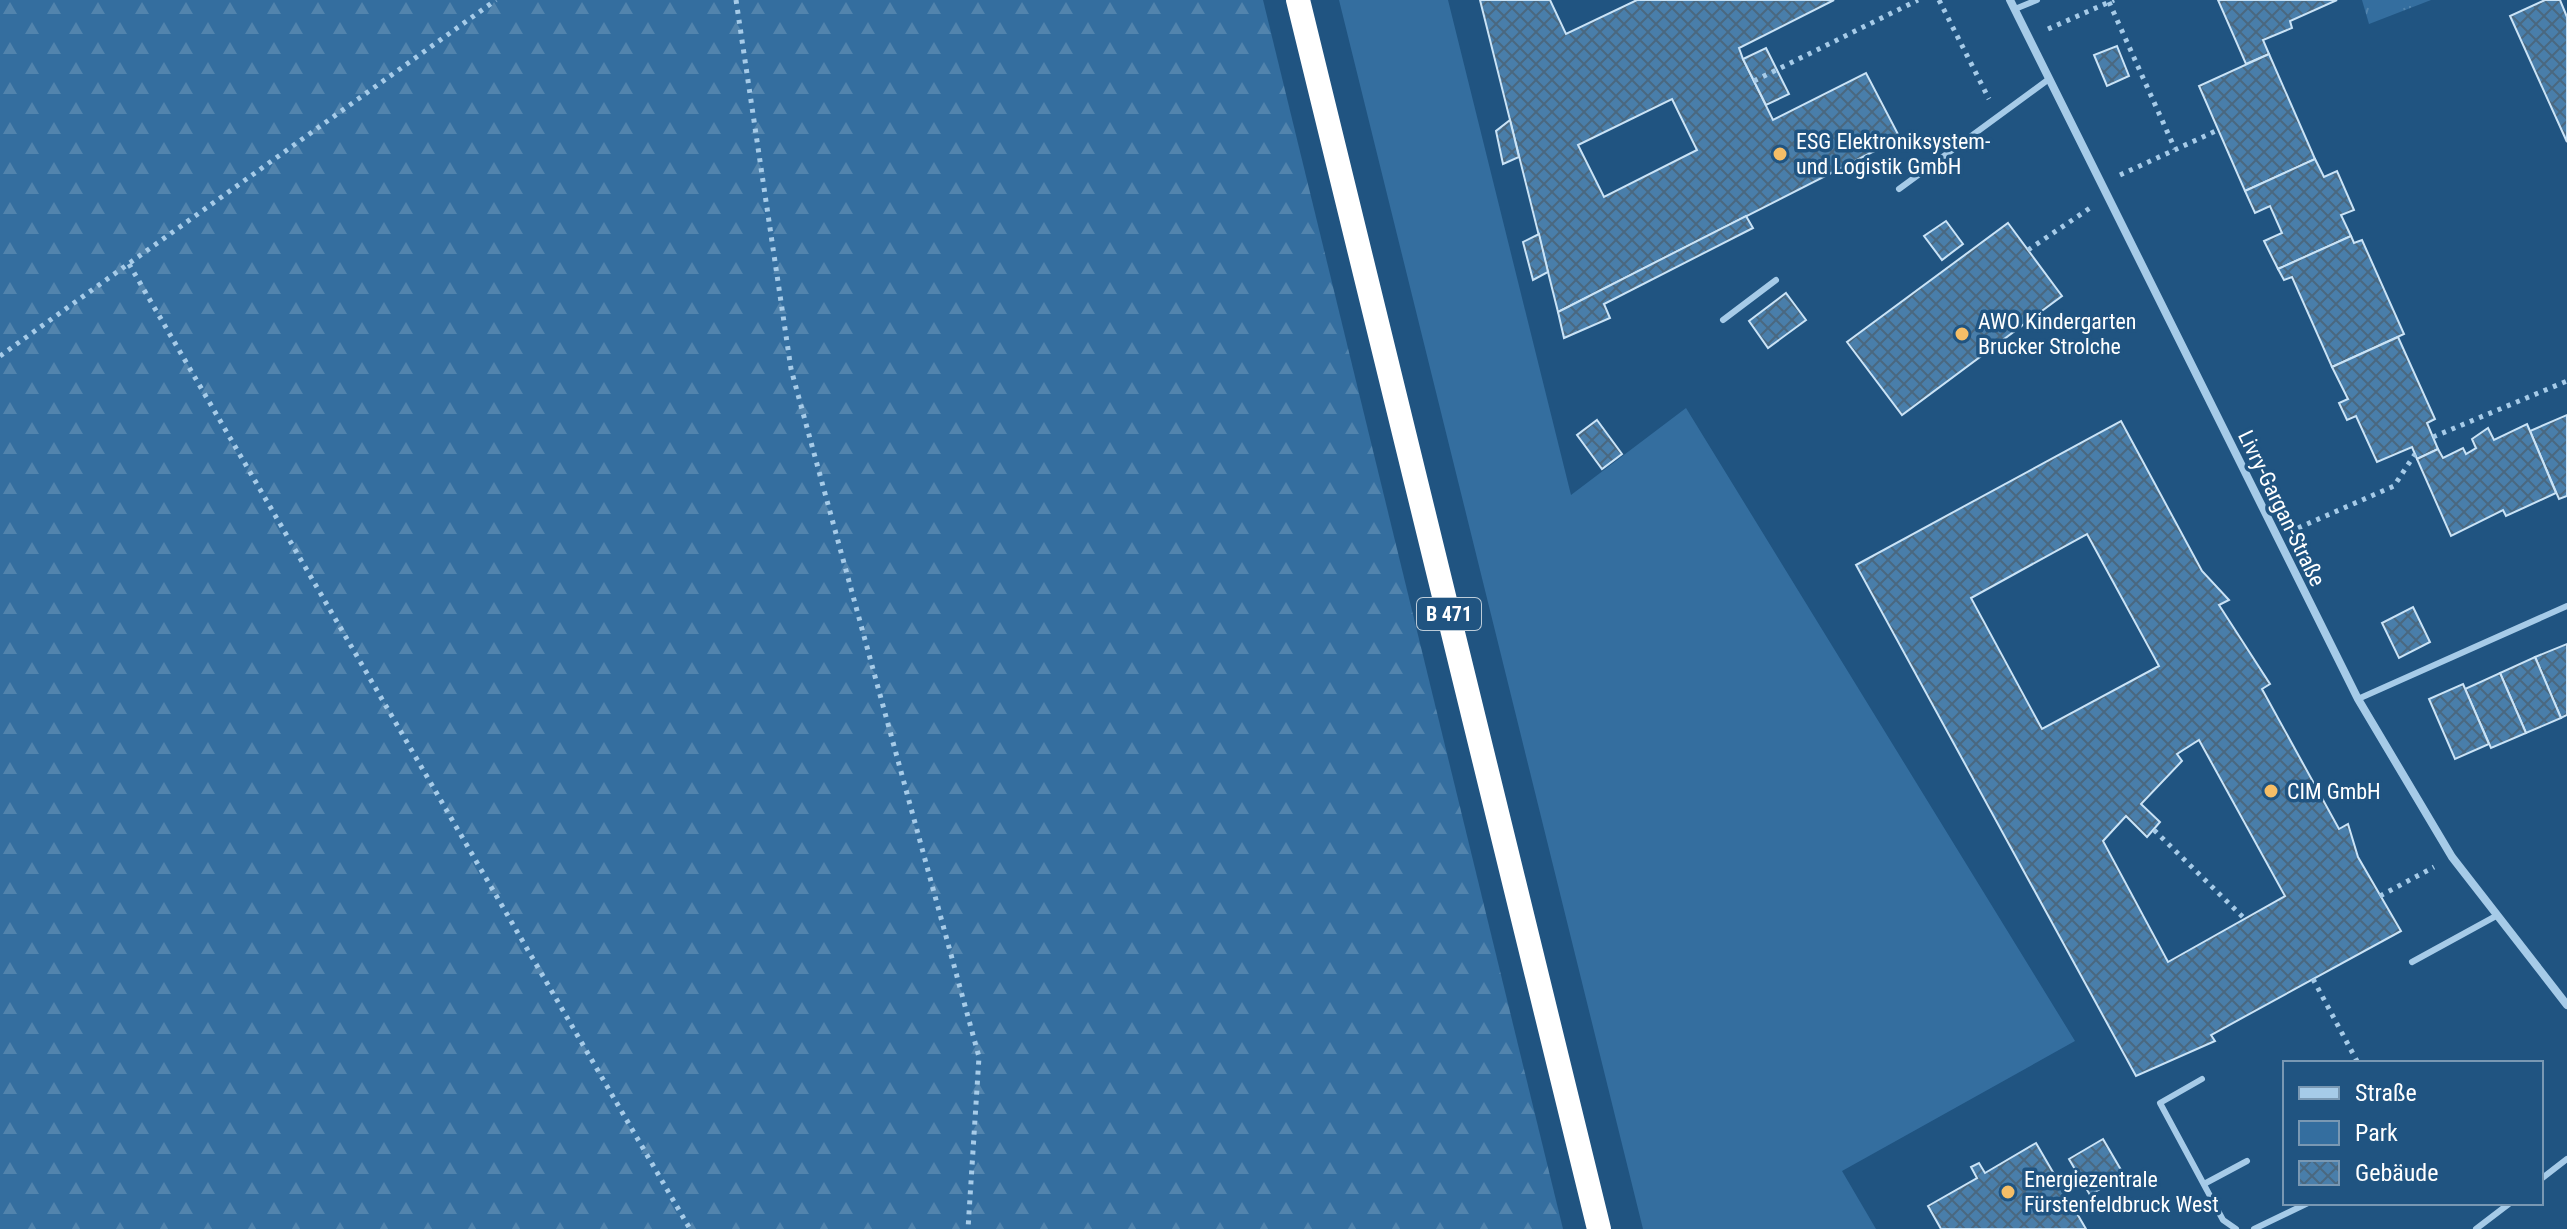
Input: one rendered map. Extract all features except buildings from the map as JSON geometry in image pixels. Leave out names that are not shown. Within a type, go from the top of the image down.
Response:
[{"type":"highway","name":"B 471","points":[[1298,0],[1599,1229]]},
{"type":"street","name":"Livry-Gargan-Straße","points":[[2010,0],[2358,699],[2452,857],[2567,1005]]},
{"type":"lane","points":[[2015,9],[2037,0]]},
{"type":"lane","points":[[1899,189],[2049,79]]},
{"type":"lane","points":[[1723,320],[1776,280]]},
{"type":"lane","points":[[2358,699],[2567,606]]},
{"type":"lane","points":[[2412,962],[2496,916]]},
{"type":"lane","points":[[2202,1079],[2160,1103],[2223,1220],[2236,1229]]},
{"type":"lane","points":[[2543,1177],[2567,1159]]},
{"type":"lane","points":[[2204,1184],[2247,1161]]},
{"type":"lane","points":[[2254,1229],[2304,1205]]},
{"type":"lane","points":[[2476,1229],[2507,1205]]},
{"type":"path","points":[[0,356],[496,0]]},
{"type":"path","points":[[736,0],[791,369],[979,1057],[968,1229]]},
{"type":"path","points":[[1754,81],[1918,0]]},
{"type":"path","points":[[1939,0],[1998,116]]},
{"type":"path","points":[[2029,38],[2112,1],[2175,149]]},
{"type":"path","points":[[2102,183],[2218,130]]},
{"type":"path","points":[[2028,250],[2077,214],[2110,198]]},
{"type":"path","points":[[129,264],[690,1229]]},
{"type":"path","points":[[2433,437],[2567,381]]},
{"type":"path","points":[[2277,538],[2394,486],[2415,454]]},
{"type":"path","points":[[2154,830],[2246,920]]},
{"type":"path","points":[[2380,896],[2452,857]]},
{"type":"path","points":[[2313,979],[2357,1061]]},
{"type":"green space","points":[[0,0],[1263,0],[1563,1229],[0,1229]]},
{"type":"green space","points":[[1339,0],[1448,0],[1571,495],[1686,408],[2075,1041],[1842,1171],[1876,1229],[1643,1229]]},
{"type":"green space","points":[[2362,0],[2431,0],[2369,24]]},
{"type":"place","name":"ESG Elektroniksystem- und Logistik GmbH","points":[[1780,154]]},
{"type":"place","name":"AWO Kindergarten Brucker Strolche","points":[[1962,334]]},
{"type":"place","name":"CIM GmbH","points":[[2271,791]]},
{"type":"place","name":"Energiezentrale Fürstenfeldbruck West","points":[[2008,1192]]}]
